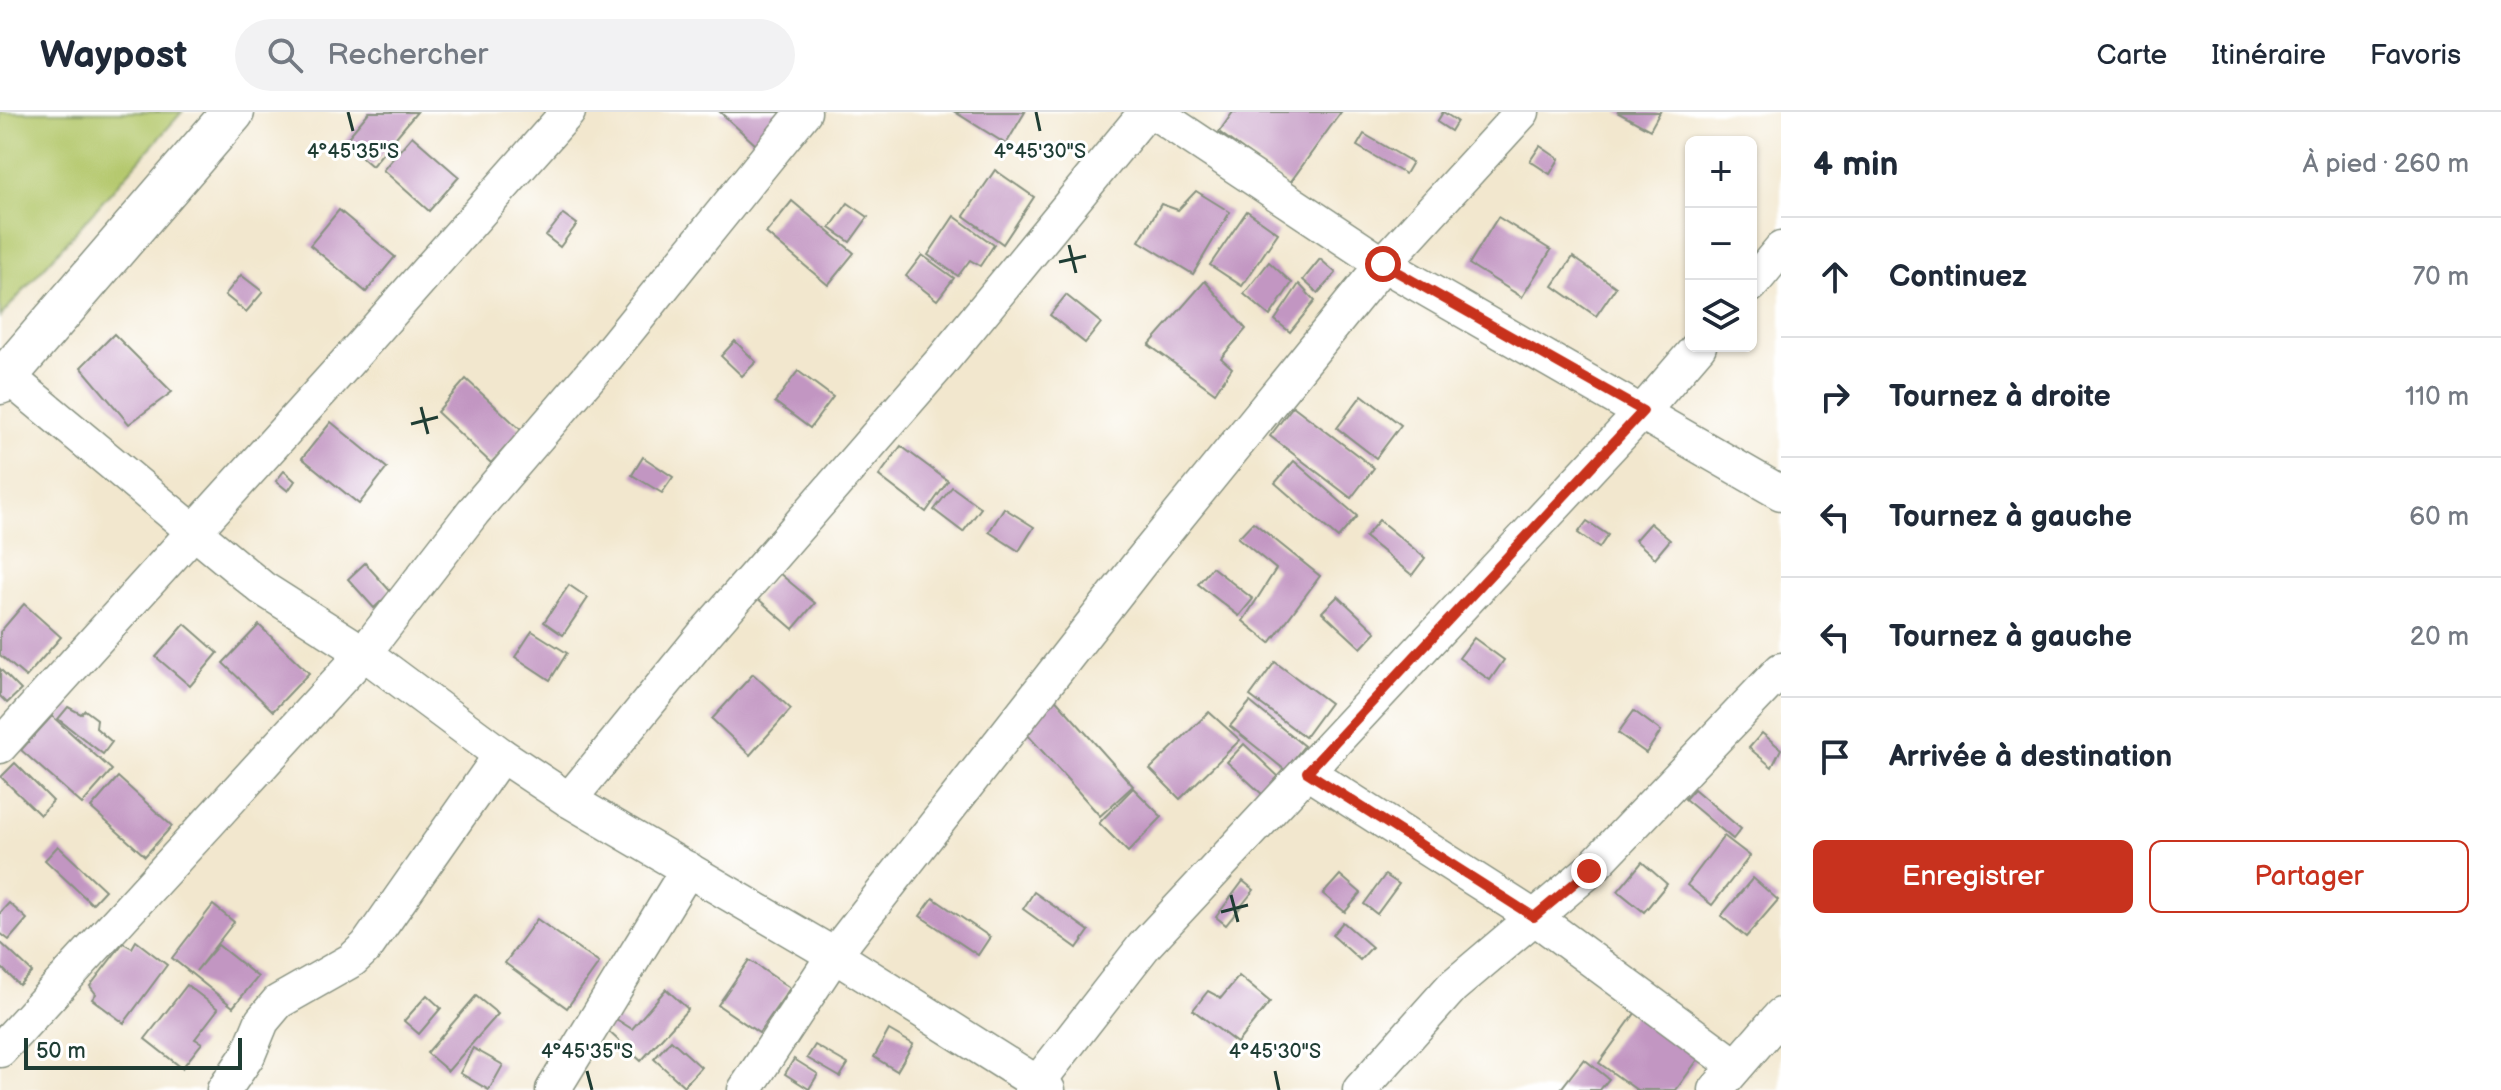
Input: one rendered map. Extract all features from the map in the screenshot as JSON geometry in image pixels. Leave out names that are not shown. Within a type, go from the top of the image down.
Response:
[{"type":"street","points":[[233,112],[145,209],[3,379],[262,588],[364,653],[501,755],[569,800],[834,955],[1039,1088],[1144,946],[1643,411],[1694,352]]},
{"type":"street","points":[[0,746],[194,534],[568,112]]},
{"type":"street","points":[[0,1050],[364,653],[473,512],[606,357],[804,112]]},
{"type":"street","points":[[569,800],[702,637],[941,362],[1146,112]]},
{"type":"street","points":[[745,1090],[834,955],[1140,563],[1383,264],[1522,112]]},
{"type":"street","points":[[1174,117],[1383,264],[1781,493]]},
{"type":"street","points":[[1755,280],[1781,249]]},
{"type":"street","points":[[1360,1090],[1452,987],[1589,871],[1781,670]]},
{"type":"street","points":[[224,1090],[248,1055],[262,1021],[278,1002],[352,960],[367,946],[501,755]]},
{"type":"street","points":[[1307,772],[1534,917],[1726,1078],[1781,1015]]},
{"type":"street","points":[[553,1090],[688,869]]},
{"type":"green space","points":[[0,112],[182,112],[0,317]]},
{"type":"building","points":[[369,112],[417,112],[372,166],[344,142]]},
{"type":"building","points":[[720,112],[785,112],[756,145]]},
{"type":"building","points":[[955,112],[1025,112],[1006,144]]},
{"type":"building","points":[[1233,112],[1341,112],[1289,184],[1219,132]]},
{"type":"building","points":[[1443,112],[1457,121],[1451,131],[1437,122]]},
{"type":"building","points":[[1617,112],[1660,112],[1650,130]]},
{"type":"building","points":[[1364,134],[1412,162],[1405,174],[1357,146]]},
{"type":"building","points":[[412,136],[459,177],[429,211],[383,170]]},
{"type":"building","points":[[1540,146],[1559,159],[1550,174],[1530,161]]},
{"type":"building","points":[[995,170],[1034,197],[1003,244],[964,216]]},
{"type":"building","points":[[1196,191],[1230,212],[1193,274],[1139,241],[1161,204],[1178,210]]},
{"type":"building","points":[[792,201],[854,253],[828,285],[766,233]]},
{"type":"building","points":[[848,203],[868,217],[850,242],[830,228]]},
{"type":"building","points":[[339,210],[395,257],[366,292],[310,245]]},
{"type":"building","points":[[1247,211],[1278,233],[1242,286],[1210,265]]},
{"type":"building","points":[[563,214],[577,224],[560,247],[546,236]]},
{"type":"building","points":[[954,216],[994,245],[980,266],[970,260],[958,276],[928,255]]},
{"type":"building","points":[[1498,217],[1551,250],[1522,297],[1469,264]]},
{"type":"building","points":[[922,255],[954,278],[937,300],[906,276]]},
{"type":"building","points":[[1573,257],[1616,287],[1596,316],[1553,286]]},
{"type":"building","points":[[1320,259],[1336,273],[1318,293],[1303,280]]},
{"type":"building","points":[[1269,262],[1292,283],[1270,316],[1244,294]]},
{"type":"building","points":[[241,275],[263,292],[246,312],[225,295]]},
{"type":"building","points":[[1205,281],[1246,329],[1221,358],[1232,368],[1215,393],[1149,345]]},
{"type":"building","points":[[1299,284],[1315,301],[1290,332],[1275,320]]},
{"type":"building","points":[[1066,295],[1101,323],[1085,343],[1050,315]]},
{"type":"building","points":[[114,334],[172,392],[129,424],[81,367]]},
{"type":"building","points":[[735,341],[756,362],[742,376],[721,356]]},
{"type":"building","points":[[798,371],[833,397],[810,428],[775,402]]},
{"type":"building","points":[[466,379],[521,430],[491,463],[437,412]]},
{"type":"building","points":[[1362,395],[1401,425],[1376,458],[1337,428]]},
{"type":"building","points":[[1293,406],[1374,468],[1351,498],[1270,436]]},
{"type":"building","points":[[331,422],[387,468],[359,504],[302,458]]},
{"type":"building","points":[[901,446],[948,481],[926,512],[879,476]]},
{"type":"building","points":[[643,457],[673,477],[662,493],[632,475]]},
{"type":"building","points":[[1294,461],[1357,516],[1338,538],[1275,483]]},
{"type":"building","points":[[284,471],[295,481],[288,491],[276,481]]},
{"type":"building","points":[[952,487],[981,508],[963,532],[934,510]]},
{"type":"building","points":[[1004,508],[1034,527],[1019,551],[989,532]]},
{"type":"building","points":[[1379,520],[1425,558],[1412,575],[1365,537]]},
{"type":"building","points":[[1587,521],[1608,535],[1599,548],[1578,533]]},
{"type":"building","points":[[1253,522],[1320,576],[1270,643],[1243,621],[1276,569],[1238,538]]},
{"type":"building","points":[[1650,523],[1670,540],[1655,558],[1635,540]]},
{"type":"building","points":[[365,563],[391,592],[374,608],[348,579]]},
{"type":"building","points":[[1212,567],[1253,599],[1239,616],[1198,584]]},
{"type":"building","points":[[779,573],[815,603],[793,629],[757,598]]},
{"type":"building","points":[[569,585],[588,598],[563,635],[544,622]]},
{"type":"building","points":[[1338,596],[1376,632],[1361,648],[1322,612]]},
{"type":"building","points":[[24,604],[61,637],[26,677],[0,655],[0,632]]},
{"type":"building","points":[[185,624],[218,653],[190,686],[156,657]]},
{"type":"building","points":[[259,625],[309,673],[273,711],[223,663]]},
{"type":"building","points":[[532,631],[567,653],[550,680],[515,657]]},
{"type":"building","points":[[1474,638],[1504,660],[1490,680],[1459,658]]},
{"type":"building","points":[[1275,662],[1330,703],[1305,737],[1250,696]]},
{"type":"building","points":[[0,669],[21,690],[7,703],[0,696]]},
{"type":"building","points":[[753,674],[791,709],[750,755],[712,719]]},
{"type":"building","points":[[1051,694],[1133,786],[1100,816],[1018,724]]},
{"type":"building","points":[[1250,702],[1304,746],[1285,770],[1230,726]]},
{"type":"building","points":[[68,707],[81,714],[85,710],[97,719],[96,728],[112,742],[103,754],[58,719]]},
{"type":"building","points":[[1634,711],[1661,731],[1646,753],[1618,733]]},
{"type":"building","points":[[1209,712],[1240,740],[1180,799],[1150,769]]},
{"type":"building","points":[[52,716],[112,770],[82,804],[21,750]]},
{"type":"building","points":[[1762,733],[1781,749],[1772,767],[1749,748]]},
{"type":"building","points":[[1244,744],[1279,777],[1263,795],[1227,762]]},
{"type":"building","points":[[15,763],[53,801],[40,815],[1,777]]},
{"type":"building","points":[[118,777],[172,826],[145,856],[91,808]]},
{"type":"building","points":[[1133,788],[1162,817],[1128,852],[1099,823]]},
{"type":"building","points":[[1694,789],[1741,829],[1733,839],[1685,799]]},
{"type":"building","points":[[1724,836],[1750,856],[1712,905],[1687,885]]},
{"type":"building","points":[[58,846],[105,890],[92,904],[45,860]]},
{"type":"building","points":[[1642,862],[1667,884],[1644,912],[1618,891]]},
{"type":"building","points":[[1340,875],[1361,893],[1345,912],[1323,894]]},
{"type":"building","points":[[1385,875],[1399,884],[1377,914],[1364,904]]},
{"type":"building","points":[[1753,878],[1778,900],[1746,937],[1721,916]]},
{"type":"building","points":[[1243,881],[1254,890],[1226,925],[1216,917]]},
{"type":"building","points":[[1034,892],[1089,931],[1077,948],[1023,909]]},
{"type":"building","points":[[933,898],[990,937],[978,955],[920,916]]},
{"type":"building","points":[[9,903],[27,919],[9,940],[0,933],[0,913]]},
{"type":"building","points":[[213,905],[234,922],[196,971],[218,945],[258,977],[233,1007],[172,958]]},
{"type":"building","points":[[537,919],[599,963],[567,1008],[505,963]]},
{"type":"building","points":[[1343,922],[1372,947],[1360,960],[1332,935]]},
{"type":"building","points":[[136,941],[167,965],[124,1023],[92,999],[96,994],[90,986],[123,943],[132,948]]},
{"type":"building","points":[[0,942],[32,972],[19,985],[0,966]]},
{"type":"building","points":[[749,960],[790,988],[759,1033],[718,1005]]},
{"type":"building","points":[[1239,976],[1270,1002],[1237,1043],[1193,1010],[1208,991],[1221,998]]},
{"type":"building","points":[[187,985],[218,1009],[195,1039],[202,1043],[182,1068],[145,1039]]},
{"type":"building","points":[[666,989],[688,1009],[641,1061],[606,1029],[616,1019],[632,1029]]},
{"type":"building","points":[[427,995],[441,1008],[419,1034],[404,1021]]},
{"type":"building","points":[[476,996],[498,1014],[448,1071],[427,1053]]},
{"type":"building","points":[[1641,1005],[1704,1051],[1676,1090],[1637,1090],[1599,1063]]},
{"type":"building","points":[[889,1030],[913,1044],[897,1071],[874,1057]]},
{"type":"building","points":[[671,1040],[701,1067],[684,1086],[654,1059]]},
{"type":"building","points":[[815,1045],[848,1064],[840,1077],[807,1058]]},
{"type":"building","points":[[473,1048],[503,1065],[489,1090],[460,1073]]},
{"type":"building","points":[[794,1059],[818,1074],[809,1089],[785,1074]]},
{"type":"building","points":[[1584,1059],[1609,1079],[1600,1090],[1560,1090]]},
{"type":"route","points":[[1383,264],[1643,411],[1307,772],[1534,917],[1589,871]]}]
